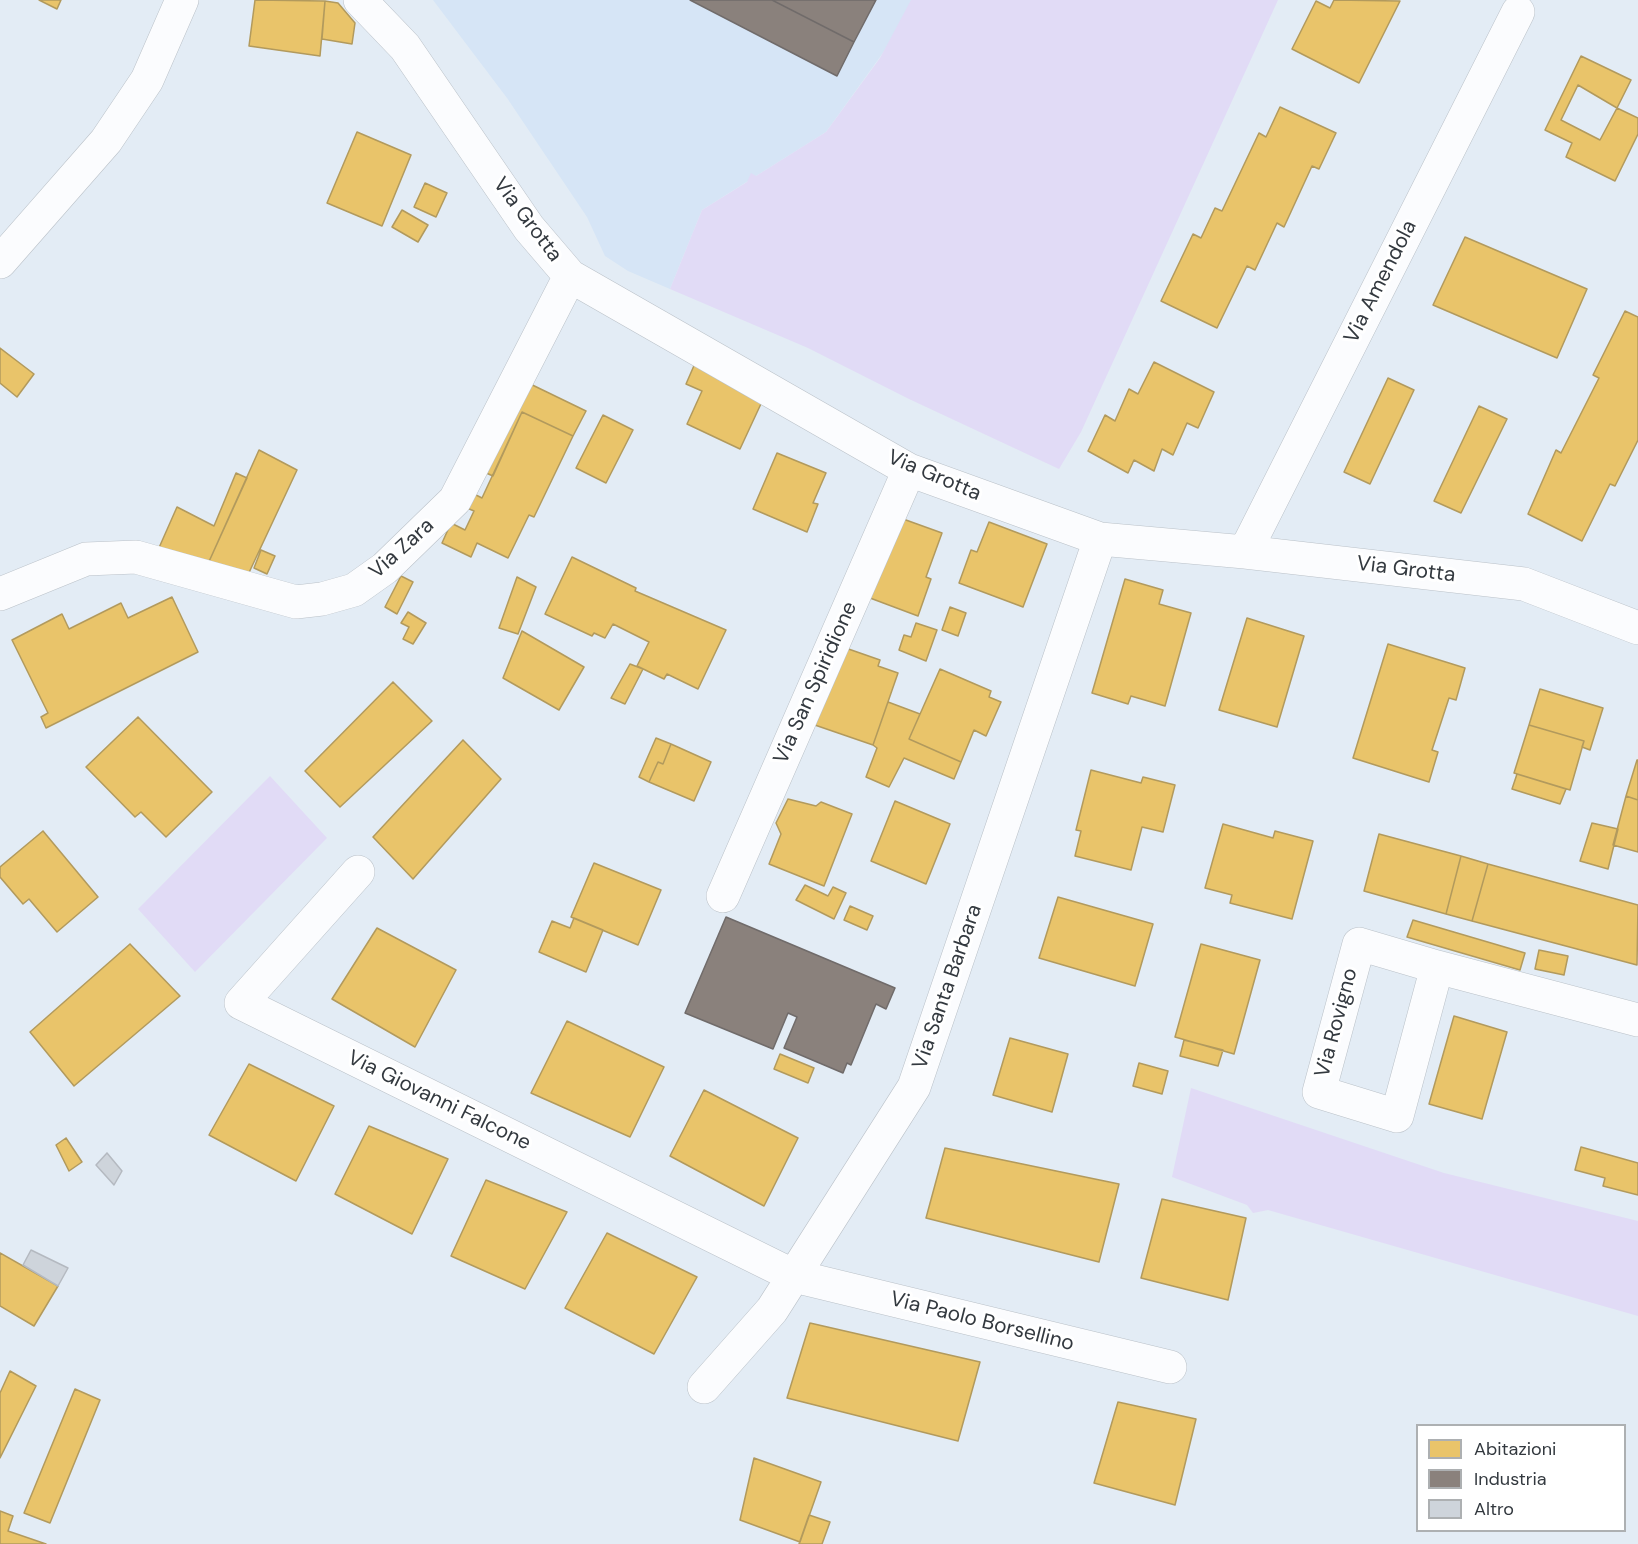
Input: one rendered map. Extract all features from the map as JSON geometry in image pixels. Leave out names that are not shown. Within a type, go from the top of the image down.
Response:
[{"type":"street","points":[[0,262],[106,141],[147,80],[182,0]]},
{"type":"street","name":"Via Grotta","points":[[360,0],[405,47],[529,228],[570,276],[909,470],[1100,539],[1245,552],[1524,584],[1638,628]]},
{"type":"street","name":"Via Amendola","points":[[1245,552],[1518,12]]},
{"type":"street","name":"Via Zara","points":[[0,594],[86,559],[136,557],[296,602],[322,599],[354,590],[385,568],[455,500],[570,276]]},
{"type":"street","name":"Via San Spiridione","points":[[723,896],[909,470]]},
{"type":"street","name":"Via Santa Barbara","points":[[704,1387],[772,1310],[914,1086],[1100,539]]},
{"type":"street","name":"Via Giovanni Falcone","points":[[357,872],[241,1003],[794,1276]]},
{"type":"street","name":"Via Rovigno","points":[[1437,967],[1397,1116],[1319,1092],[1359,944],[1638,1020]]},
{"type":"street","name":"Via Paolo Borsellino","points":[[794,1276],[1170,1368]]},
{"type":"shaded area","points":[[433,0],[921,0],[826,132],[702,210],[670,289],[628,271],[605,256],[587,217],[507,98]]},
{"type":"shaded area","points":[[911,0],[1278,0],[1081,432],[1059,469],[909,399],[808,348],[670,289],[702,210],[747,182],[751,173],[756,176],[826,132],[880,58]]},
{"type":"shaded area","points":[[270,776],[327,838],[195,972],[138,909]]},
{"type":"shaded area","points":[[1191,1088],[1444,1173],[1638,1221],[1638,1316],[1268,1210],[1253,1213],[1247,1205],[1172,1177]]},
{"type":"building: Abitazioni","points":[[39,0],[61,0],[57,9]]},
{"type":"building: Abitazioni","points":[[255,0],[325,1],[320,56],[249,46]]},
{"type":"building: Abitazioni","points":[[1334,0],[1400,1],[1359,83],[1292,49],[1316,1],[1330,8]]},
{"type":"building: Abitazioni","points":[[325,1],[338,3],[355,23],[352,44],[322,39]]},
{"type":"building: Abitazioni","points":[[1581,56],[1631,80],[1617,108],[1638,118],[1638,134],[1615,181],[1566,157],[1572,143],[1545,130]]},
{"type":"building: Abitazioni","points":[[1578,85],[1617,108],[1600,140],[1561,120]]},
{"type":"building: Abitazioni","points":[[1280,107],[1336,133],[1319,169],[1312,166],[1284,227],[1277,223],[1255,270],[1247,266],[1217,328],[1161,301],[1193,234],[1201,238],[1215,208],[1222,211],[1259,133],[1266,137]]},
{"type":"building: Abitazioni","points":[[357,132],[411,155],[382,226],[327,203]]},
{"type":"building: Abitazioni","points":[[425,183],[447,193],[436,217],[414,207]]},
{"type":"building: Abitazioni","points":[[402,210],[428,225],[418,242],[392,227]]},
{"type":"building: Abitazioni","points":[[1465,237],[1587,289],[1557,358],[1433,305]]},
{"type":"building: Abitazioni","points":[[1625,311],[1638,317],[1638,440],[1615,486],[1610,484],[1582,541],[1528,514],[1556,450],[1561,453],[1599,378],[1593,375]]},
{"type":"building: Abitazioni","points":[[0,348],[34,374],[17,397],[0,383]]},
{"type":"building: Abitazioni","points":[[696,361],[766,393],[740,449],[687,424],[702,391],[686,384]]},
{"type":"building: Abitazioni","points":[[1154,362],[1214,392],[1198,428],[1187,423],[1173,455],[1162,449],[1154,471],[1134,460],[1128,473],[1088,451],[1105,415],[1115,421],[1129,389],[1138,394]]},
{"type":"building: Abitazioni","points":[[1388,378],[1414,390],[1370,484],[1344,472]]},
{"type":"building: Abitazioni","points":[[520,379],[586,411],[573,436],[522,412],[493,476],[477,469]]},
{"type":"building: Abitazioni","points":[[1479,406],[1507,419],[1461,513],[1434,501]]},
{"type":"building: Abitazioni","points":[[522,412],[573,436],[534,517],[529,515],[508,558],[477,543],[471,557],[442,543],[451,523],[465,530],[474,511],[467,508],[474,494],[482,498]]},
{"type":"building: Abitazioni","points":[[603,415],[633,430],[606,483],[576,468]]},
{"type":"building: Abitazioni","points":[[259,450],[297,470],[246,579],[207,566]]},
{"type":"building: Abitazioni","points":[[777,453],[826,473],[813,503],[818,504],[807,532],[753,509]]},
{"type":"building: Abitazioni","points":[[236,473],[247,478],[207,566],[158,550],[177,507],[214,526]]},
{"type":"building: Abitazioni","points":[[892,515],[942,533],[926,577],[931,579],[918,616],[862,595]]},
{"type":"building: Abitazioni","points":[[989,522],[1047,544],[1023,607],[959,583],[971,550],[977,552]]},
{"type":"building: Abitazioni","points":[[261,550],[275,556],[267,574],[254,568]]},
{"type":"building: Abitazioni","points":[[572,557],[636,588],[635,591],[726,630],[698,689],[667,674],[664,679],[637,666],[649,642],[613,624],[605,638],[594,633],[592,636],[545,614]]},
{"type":"building: Abitazioni","points":[[401,576],[413,582],[397,614],[385,607]]},
{"type":"building: Abitazioni","points":[[517,577],[536,587],[518,634],[499,628]]},
{"type":"building: Abitazioni","points":[[1125,579],[1163,590],[1159,604],[1191,613],[1165,706],[1131,696],[1128,704],[1092,693]]},
{"type":"building: Abitazioni","points":[[172,597],[198,652],[46,728],[41,717],[48,713],[12,640],[62,614],[69,629],[121,603],[128,618]]},
{"type":"building: Abitazioni","points":[[950,607],[966,613],[958,636],[942,630]]},
{"type":"building: Abitazioni","points":[[408,612],[426,623],[413,644],[403,639],[409,627],[401,623]]},
{"type":"building: Abitazioni","points":[[1247,618],[1304,636],[1277,727],[1219,710]]},
{"type":"building: Abitazioni","points":[[916,623],[937,630],[926,661],[899,650],[904,635],[911,637]]},
{"type":"building: Abitazioni","points":[[522,631],[584,667],[559,710],[503,678]]},
{"type":"building: Abitazioni","points":[[1388,644],[1465,668],[1456,700],[1449,698],[1432,750],[1438,752],[1429,782],[1353,758]]},
{"type":"building: Abitazioni","points":[[837,645],[880,660],[878,666],[898,673],[873,745],[809,723]]},
{"type":"building: Abitazioni","points":[[630,664],[643,669],[625,704],[611,698]]},
{"type":"building: Abitazioni","points":[[940,669],[991,691],[989,697],[1001,702],[986,736],[974,730],[961,762],[909,739]]},
{"type":"building: Abitazioni","points":[[393,682],[432,721],[340,807],[305,771]]},
{"type":"building: Abitazioni","points":[[1540,689],[1603,708],[1590,750],[1582,747],[1584,741],[1529,725]]},
{"type":"building: Abitazioni","points":[[888,702],[920,714],[909,739],[961,762],[954,779],[904,758],[889,787],[866,777],[877,748],[873,745]]},
{"type":"building: Abitazioni","points":[[138,717],[212,792],[166,837],[141,812],[135,817],[86,767]]},
{"type":"building: Abitazioni","points":[[1529,725],[1584,741],[1570,790],[1514,773]]},
{"type":"building: Abitazioni","points":[[656,738],[671,744],[663,764],[658,762],[649,782],[639,777]]},
{"type":"building: Abitazioni","points":[[463,740],[501,779],[413,879],[373,837]]},
{"type":"building: Abitazioni","points":[[671,744],[711,762],[694,801],[649,782],[658,762],[663,764]]},
{"type":"building: Abitazioni","points":[[1638,760],[1638,800],[1626,796]]},
{"type":"building: Abitazioni","points":[[1091,770],[1141,783],[1143,777],[1175,785],[1163,832],[1142,827],[1131,870],[1075,856],[1081,831],[1076,830]]},
{"type":"building: Abitazioni","points":[[1517,774],[1566,789],[1560,804],[1512,789]]},
{"type":"building: Abitazioni","points":[[1626,796],[1638,800],[1638,852],[1613,845]]},
{"type":"building: Abitazioni","points":[[788,799],[816,806],[821,802],[852,814],[824,886],[769,864],[781,834],[776,823]]},
{"type":"building: Abitazioni","points":[[895,801],[950,824],[926,884],[871,861]]},
{"type":"building: Abitazioni","points":[[1592,823],[1618,829],[1608,869],[1580,861]]},
{"type":"building: Abitazioni","points":[[1223,824],[1273,838],[1275,831],[1313,841],[1292,919],[1230,903],[1232,895],[1205,888]]},
{"type":"building: Abitazioni","points":[[43,831],[98,897],[57,932],[29,899],[23,904],[0,877],[0,867]]},
{"type":"building: Abitazioni","points":[[1379,834],[1461,856],[1446,914],[1364,891]]},
{"type":"building: Abitazioni","points":[[1461,856],[1488,864],[1472,921],[1446,914]]},
{"type":"building: Abitazioni","points":[[594,863],[661,890],[638,945],[571,917]]},
{"type":"building: Abitazioni","points":[[1488,864],[1638,905],[1637,965],[1472,921]]},
{"type":"building: Abitazioni","points":[[805,885],[828,896],[833,887],[846,893],[834,919],[796,900]]},
{"type":"building: Abitazioni","points":[[1058,897],[1153,924],[1135,986],[1039,958]]},
{"type":"building: Abitazioni","points":[[850,906],[873,916],[867,930],[844,920]]},
{"type":"building: Abitazioni","points":[[574,918],[603,930],[586,972],[539,952],[552,921],[570,928]]},
{"type":"building: Abitazioni","points":[[1413,920],[1525,953],[1520,970],[1407,937]]},
{"type":"building: Abitazioni","points":[[377,928],[456,970],[415,1047],[332,999]]},
{"type":"building: Abitazioni","points":[[130,944],[180,996],[74,1086],[30,1032]]},
{"type":"building: Abitazioni","points":[[1201,944],[1260,960],[1234,1054],[1175,1037]]},
{"type":"building: Abitazioni","points":[[1539,950],[1568,956],[1564,975],[1535,969]]},
{"type":"building: Abitazioni","points":[[1454,1016],[1507,1032],[1482,1119],[1429,1104]]},
{"type":"building: Abitazioni","points":[[567,1021],[664,1067],[630,1137],[531,1093]]},
{"type":"building: Abitazioni","points":[[1010,1038],[1068,1054],[1052,1112],[993,1095]]},
{"type":"building: Abitazioni","points":[[1184,1040],[1223,1050],[1218,1066],[1180,1056]]},
{"type":"building: Abitazioni","points":[[780,1054],[814,1068],[808,1083],[774,1069]]},
{"type":"building: Abitazioni","points":[[1139,1063],[1168,1071],[1162,1094],[1133,1086]]},
{"type":"building: Abitazioni","points":[[249,1064],[334,1106],[296,1181],[209,1135]]},
{"type":"building: Abitazioni","points":[[704,1090],[798,1138],[764,1206],[670,1156]]},
{"type":"building: Abitazioni","points":[[369,1126],[448,1159],[412,1234],[335,1194]]},
{"type":"building: Abitazioni","points":[[66,1138],[82,1162],[69,1171],[56,1145]]},
{"type":"building: Abitazioni","points":[[1581,1147],[1638,1163],[1638,1195],[1603,1186],[1605,1178],[1575,1170]]},
{"type":"building: Abitazioni","points":[[945,1148],[1119,1184],[1099,1262],[926,1218]]},
{"type":"building: Abitazioni","points":[[486,1180],[567,1212],[525,1289],[451,1256]]},
{"type":"building: Abitazioni","points":[[1162,1199],[1246,1218],[1228,1300],[1141,1278]]},
{"type":"building: Abitazioni","points":[[607,1233],[697,1277],[654,1354],[565,1308]]},
{"type":"building: Abitazioni","points":[[0,1253],[58,1286],[34,1326],[0,1306]]},
{"type":"building: Abitazioni","points":[[810,1323],[980,1362],[958,1441],[787,1398]]},
{"type":"building: Abitazioni","points":[[10,1371],[36,1386],[0,1458],[0,1393]]},
{"type":"building: Abitazioni","points":[[75,1389],[100,1400],[50,1523],[24,1513]]},
{"type":"building: Abitazioni","points":[[1118,1402],[1196,1419],[1175,1505],[1094,1483]]},
{"type":"building: Abitazioni","points":[[754,1458],[821,1482],[800,1542],[740,1520]]},
{"type":"building: Abitazioni","points":[[0,1511],[13,1516],[8,1531],[46,1544],[0,1544]]},
{"type":"building: Abitazioni","points":[[809,1515],[830,1522],[822,1544],[799,1544]]},
{"type":"building: Industria","points":[[690,0],[772,0],[854,42],[837,76]]},
{"type":"building: Industria","points":[[772,0],[876,0],[854,42]]},
{"type":"building: Industria","points":[[726,917],[895,988],[886,1009],[876,1004],[851,1065],[847,1063],[843,1073],[784,1048],[797,1017],[788,1013],[773,1049],[685,1013]]},
{"type":"building: Altro","points":[[107,1153],[122,1171],[114,1185],[96,1165]]},
{"type":"building: Altro","points":[[31,1250],[68,1268],[58,1286],[23,1265]]}]
